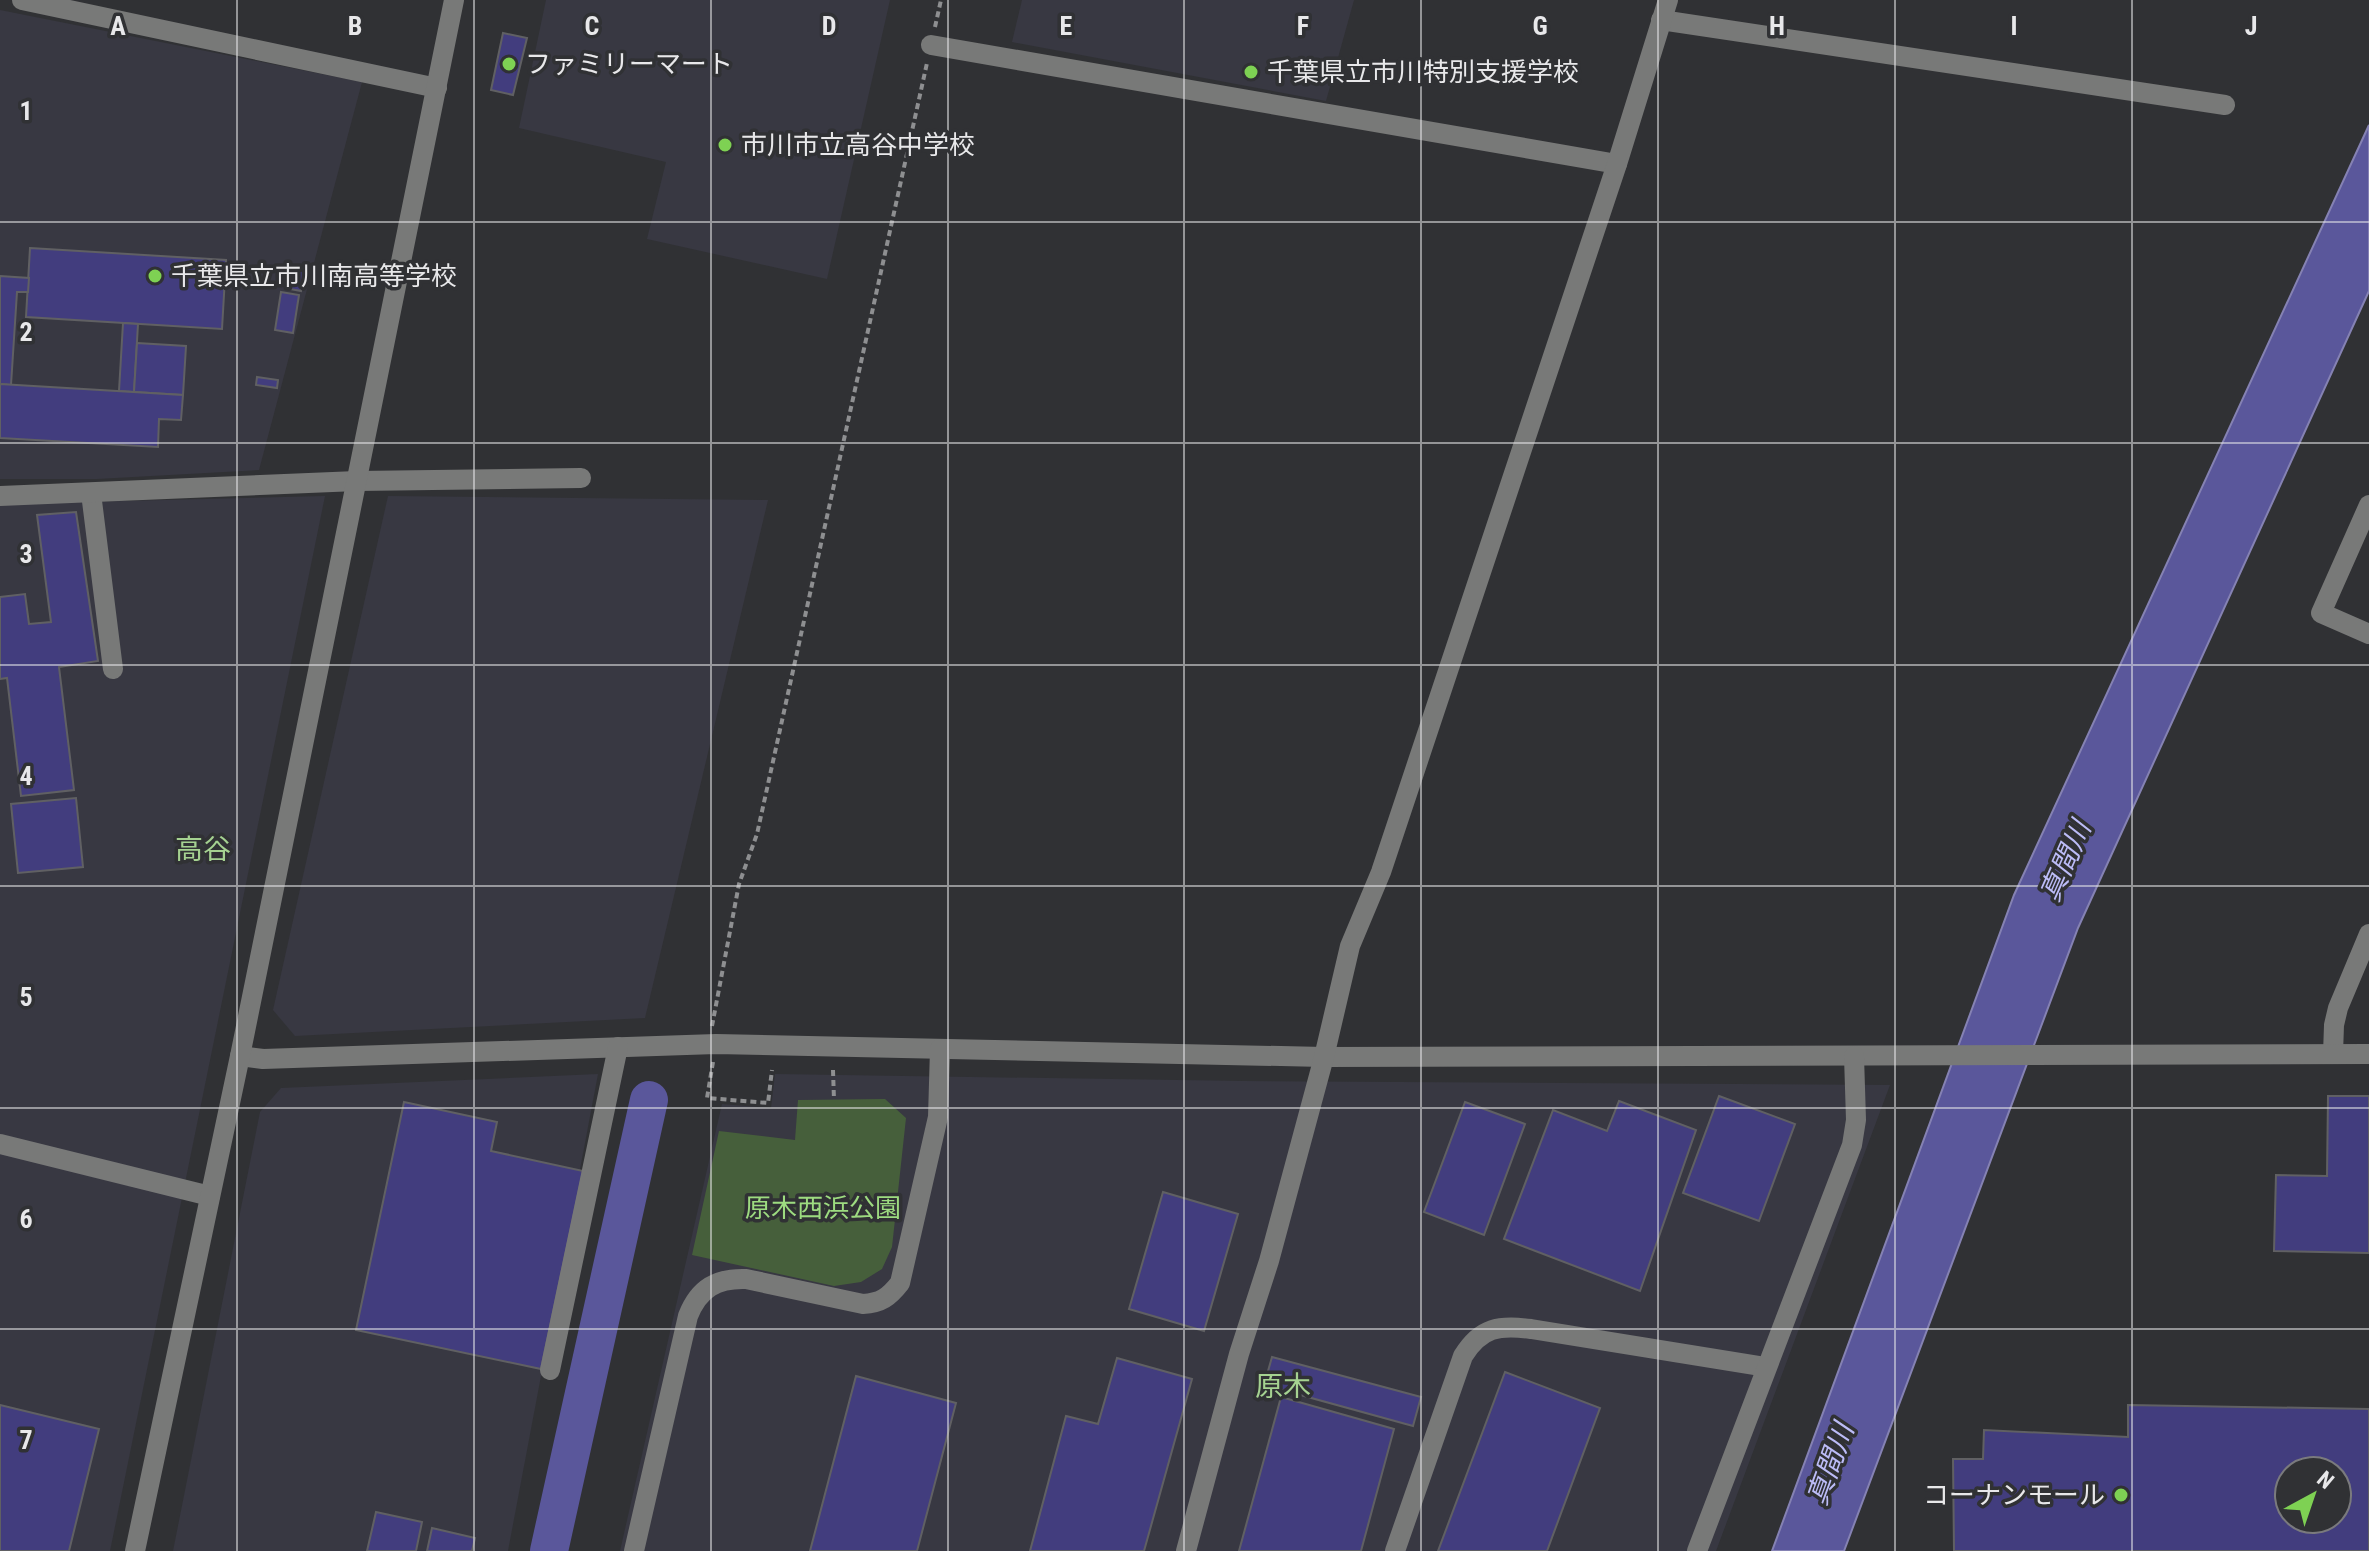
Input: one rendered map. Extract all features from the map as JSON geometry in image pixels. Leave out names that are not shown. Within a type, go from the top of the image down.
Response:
[{"type":"street","points":[[22,0],[437,88]]},
{"type":"street","points":[[135,1551],[240,1056],[454,0]]},
{"type":"street","points":[[1186,1551],[1239,1354],[1269,1261],[1324,1057],[1350,946],[1381,872],[1617,164],[1665,10],[2225,105]]},
{"type":"street","points":[[931,45],[1617,164]]},
{"type":"street","points":[[0,496],[357,481],[581,478]]},
{"type":"street","points":[[91,493],[113,669]]},
{"type":"street","points":[[2367,515],[2321,613],[2369,634]]},
{"type":"street","points":[[2333,1054],[2338,1008],[2369,934]]},
{"type":"street","points":[[240,1056],[263,1059],[712,1044],[1324,1057],[2369,1054]]},
{"type":"street","points":[[550,1370],[618,1047]]},
{"type":"street","points":[[634,1551],[688,1316],[702,1291],[715,1282],[730,1278],[746,1279],[863,1304],[877,1303],[890,1296],[900,1283],[938,1117],[940,1049]]},
{"type":"street","points":[[1697,1551],[1856,1134],[1854,1056]]},
{"type":"street","points":[[0,1144],[210,1196]]},
{"type":"street","points":[[1395,1551],[1463,1356],[1484,1333],[1495,1328],[1520,1328],[1766,1367]]},
{"type":"path","points":[[772,1070],[768,1103],[707,1098],[712,1044],[739,884],[757,834],[941,0]]},
{"type":"path","points":[[833,1070],[834,1100]]},
{"type":"shaded area","name":"市川市立高谷中学校","points":[[546,0],[890,0],[827,279],[647,239],[666,162],[519,128]]},
{"type":"shaded area","name":"千葉県立市川特別支援学校","points":[[1022,0],[1354,0],[1326,101],[1012,42]]},
{"type":"shaded area","name":"千葉県立市川南高等学校","points":[[0,10],[362,82],[259,470],[97,479],[0,479]]},
{"type":"shaded area","points":[[325,496],[110,1551],[0,1551],[0,504]]},
{"type":"shaded area","points":[[388,496],[768,500],[645,1018],[295,1036],[273,1010]]},
{"type":"shaded area","points":[[598,1074],[508,1551],[173,1551],[260,1112],[281,1088]]},
{"type":"shaded area","points":[[775,1074],[1890,1085],[1716,1551],[620,1551],[722,1104],[771,1108]]},
{"type":"green space","name":"原木西浜公園","points":[[885,1099],[906,1118],[892,1247],[882,1269],[861,1282],[834,1286],[692,1255],[719,1131],[795,1140],[798,1100]]},
{"type":"water","name":"真間川","points":[[2369,125],[2369,291],[2078,928],[1844,1551],[1772,1551],[2014,895]]},
{"type":"building","name":"ファミリーマート","points":[[503,33],[527,38],[513,95],[491,90]]},
{"type":"building","points":[[30,248],[226,260],[222,329],[26,317]]},
{"type":"building","points":[[294,267],[305,269],[301,291],[290,289]]},
{"type":"building","points":[[0,276],[29,278],[28,292],[17,292],[11,385],[0,384]]},
{"type":"building","points":[[281,292],[299,295],[293,333],[275,330]]},
{"type":"building","points":[[123,323],[138,324],[134,392],[119,391]]},
{"type":"building","points":[[137,343],[186,346],[183,395],[134,392]]},
{"type":"building","points":[[257,377],[278,380],[277,388],[256,385]]},
{"type":"building","points":[[0,384],[183,395],[181,420],[159,419],[158,447],[0,438]]},
{"type":"building","points":[[76,512],[98,661],[59,667],[74,790],[21,796],[7,678],[0,679],[0,597],[25,594],[29,624],[51,622],[37,515]]},
{"type":"building","points":[[76,798],[83,867],[18,873],[11,804]]},
{"type":"building","points":[[1719,1096],[1795,1124],[1759,1221],[1683,1193]]},
{"type":"building","points":[[2328,1096],[2369,1096],[2369,1253],[2274,1251],[2276,1175],[2327,1176]]},
{"type":"building","points":[[1619,1101],[1696,1130],[1640,1291],[1504,1239],[1553,1110],[1607,1131]]},
{"type":"building","points":[[404,1102],[497,1122],[491,1151],[583,1171],[541,1369],[356,1330]]},
{"type":"building","points":[[1465,1102],[1525,1124],[1484,1235],[1424,1212]]},
{"type":"building","points":[[1163,1192],[1238,1214],[1204,1331],[1129,1309]]},
{"type":"building","points":[[1272,1357],[1421,1397],[1413,1426],[1264,1385]]},
{"type":"building","points":[[1117,1358],[1192,1379],[1144,1551],[1030,1551],[1066,1416],[1098,1424]]},
{"type":"building","points":[[1505,1372],[1600,1408],[1547,1551],[1438,1551]]},
{"type":"building","points":[[856,1376],[956,1403],[917,1551],[810,1551]]},
{"type":"building","points":[[1281,1397],[1394,1429],[1361,1551],[1239,1551]]},
{"type":"building","points":[[0,1405],[99,1429],[69,1551],[0,1551]]},
{"type":"building","name":"コーナンモール","points":[[2128,1405],[2369,1409],[2369,1551],[1954,1551],[1953,1459],[1983,1459],[1984,1430],[2128,1437]]},
{"type":"building","points":[[376,1512],[422,1522],[416,1551],[367,1551]]},
{"type":"building","points":[[432,1528],[475,1538],[472,1551],[427,1551]]},
{"type":"waterway","points":[[549,1551],[649,1100]]},
{"type":"place","name":"ファミリーマート","points":[[509,64]]},
{"type":"place","name":"千葉県立市川特別支援学校","points":[[1251,72]]},
{"type":"place","name":"市川市立高谷中学校","points":[[725,145]]},
{"type":"place","name":"千葉県立市川南高等学校","points":[[155,276]]},
{"type":"place","name":"コーナンモール","points":[[2121,1495]]},
{"type":"district","name":"高谷","points":[[203,849]]},
{"type":"district","name":"原木","points":[[1283,1386]]}]
